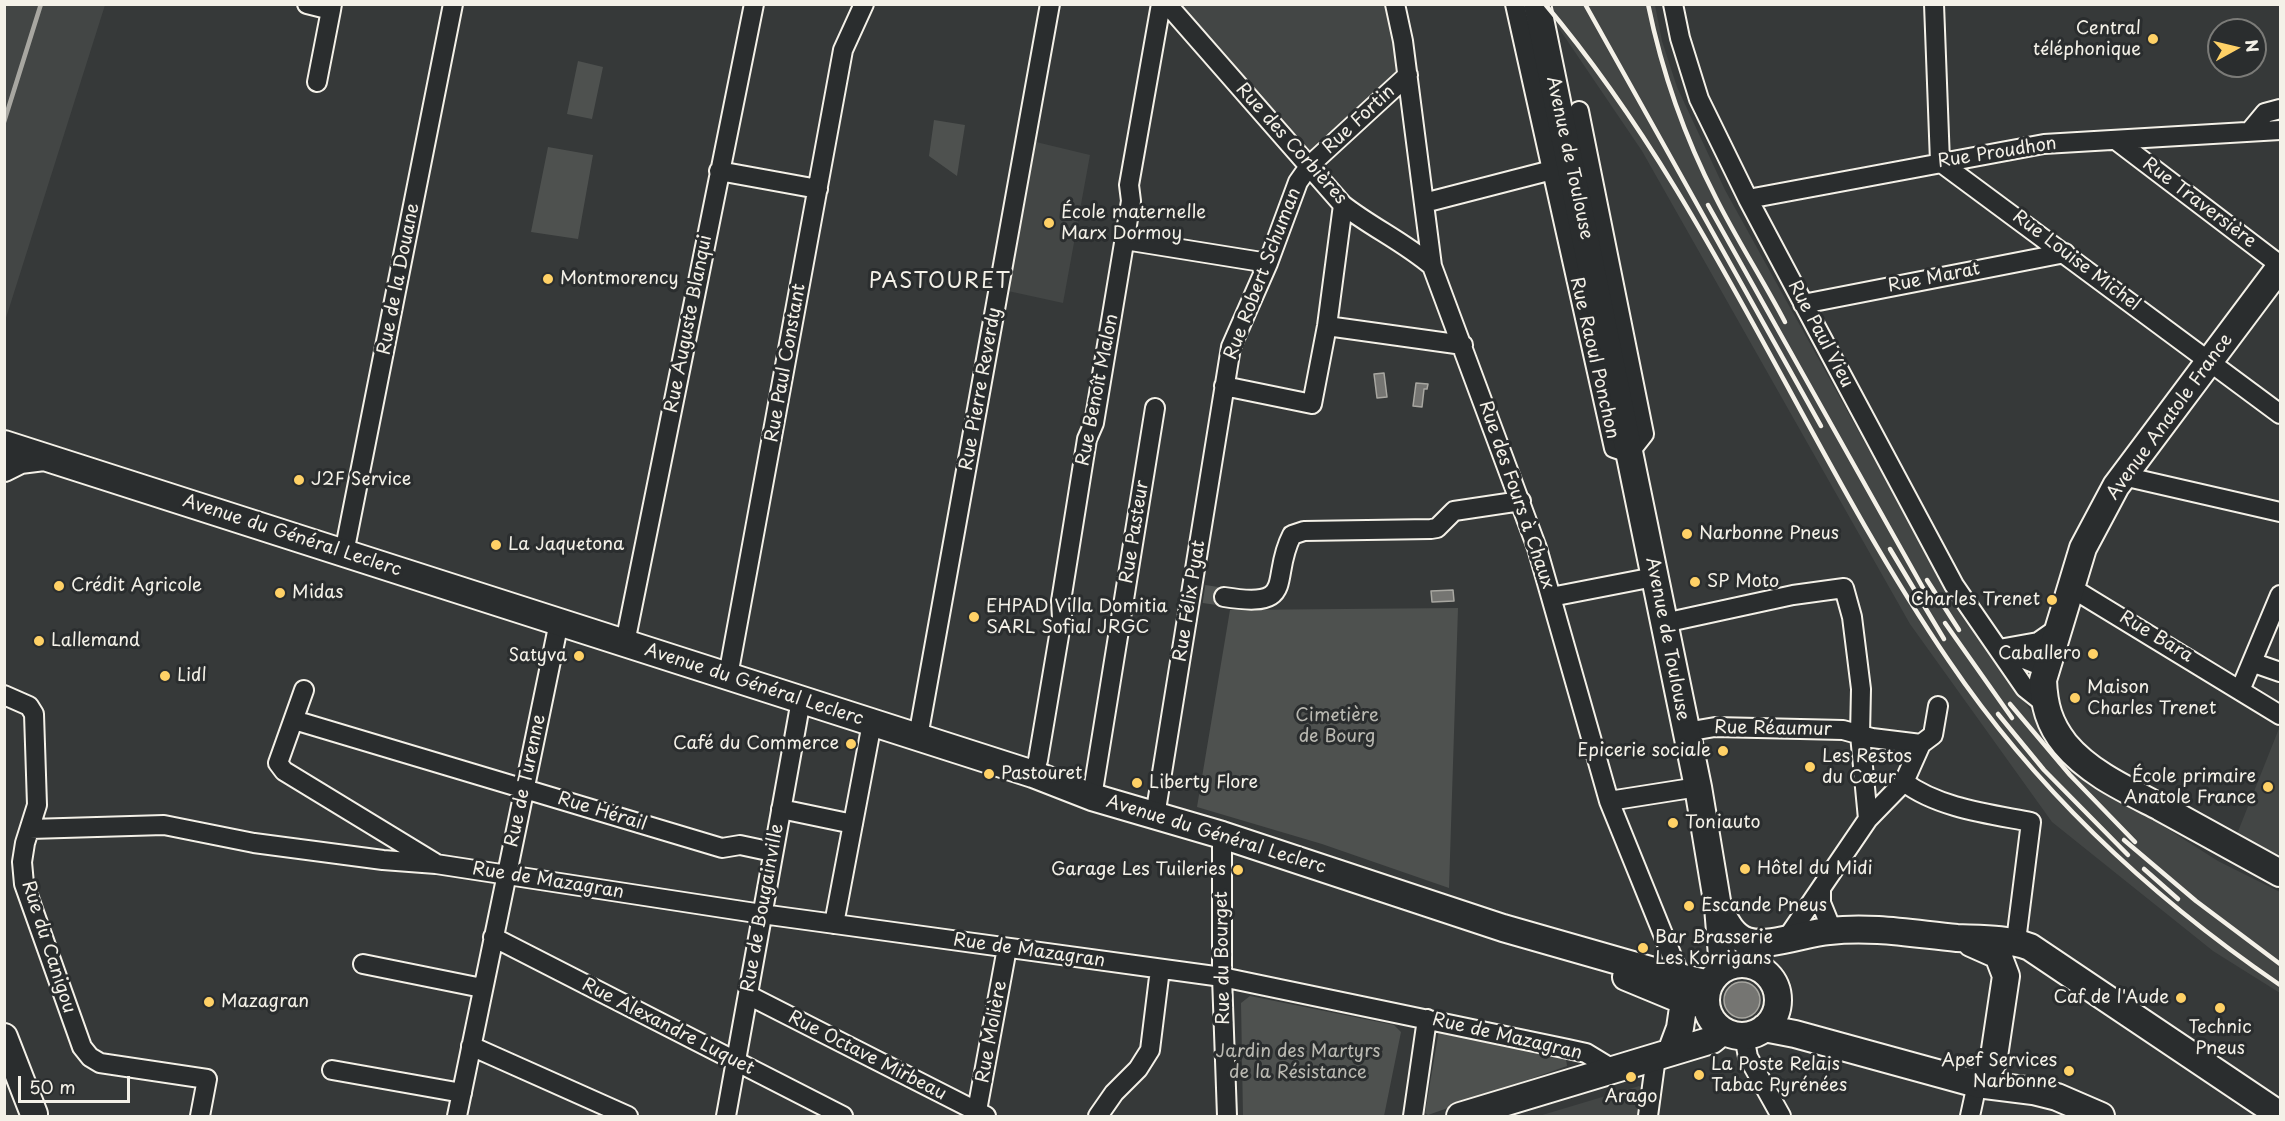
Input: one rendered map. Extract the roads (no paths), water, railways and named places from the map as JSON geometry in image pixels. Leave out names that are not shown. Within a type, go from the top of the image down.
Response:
[{"type":"main road","name":"Avenue de Toulouse","points":[[1537,4],[1698,787],[1718,907],[1708,983]]},
{"type":"main road","name":"Avenue Anatole France","points":[[2040,689],[2083,548],[2123,476],[2211,362],[2280,266]]},
{"type":"main road","name":"Avenue du Général Leclerc","points":[[4,444],[1033,774],[1092,797],[1222,835],[1503,928],[1708,983]]},
{"type":"main road","points":[[4,468],[20,460],[45,457]]},
{"type":"main road","points":[[2040,689],[2064,743],[2094,770],[2280,873]]},
{"type":"main road","points":[[1718,907],[1735,934],[1744,940],[1781,940],[1832,930],[1881,928],[1956,938],[2016,941],[2030,946],[2278,1113]]},
{"type":"main road","points":[[1956,938],[1998,955],[2006,976],[1993,1063],[1977,1084]]},
{"type":"main road","points":[[1663,1055],[1708,983],[1781,940]]},
{"type":"main road","points":[[1708,983],[1764,972],[1776,989],[1776,1011],[1744,1032]]},
{"type":"main road","points":[[1708,983],[1709,1016],[1744,1032]]},
{"type":"main road","points":[[1460,1116],[1744,1032],[1795,1034],[1977,1084],[2033,1091],[2057,1097],[2101,1116]]},
{"type":"main road","points":[[4,1037],[29,1116]]},
{"type":"main road","points":[[4,1080],[29,1116]]},
{"type":"street","points":[[307,4],[332,7],[317,82]]},
{"type":"street","name":"Rue de la Douane","points":[[344,553],[453,4]]},
{"type":"street","name":"Rue Auguste Blanqui","points":[[625,643],[754,4]]},
{"type":"street","name":"Rue Paul Constant","points":[[728,676],[843,50],[864,4]]},
{"type":"street","name":"Rue Pierre Reverdy","points":[[918,737],[1050,4]]},
{"type":"street","name":"Rue Benoît Malon","points":[[1033,774],[1038,760],[1062,618],[1061,601],[1087,439],[1094,423],[1125,240],[1131,201],[1129,185],[1161,4]]},
{"type":"street","name":"Rue des Corbières","points":[[1167,4],[1343,205],[1359,218],[1410,248],[1432,266]]},
{"type":"street","name":"Rue des Fours à Chaux","points":[[1395,4],[1408,75],[1432,266],[1521,501],[1609,801],[1708,983]]},
{"type":"street","name":"Avenue de Toulouse","points":[[1515,4],[1552,170]]},
{"type":"street","name":"Rue Paul Vieu","points":[[1673,4],[1680,38],[1699,99],[1803,304],[1954,585],[2000,649],[2040,689]]},
{"type":"street","points":[[1934,4],[1940,162]]},
{"type":"street","name":"Rue Fortin","points":[[1310,165],[1408,75]]},
{"type":"street","points":[[2250,131],[2265,113],[2280,109]]},
{"type":"street","name":"Avenue de Toulouse","points":[[1579,111],[1644,434],[1629,453]]},
{"type":"street","name":"Rue Proudhon","points":[[1748,198],[2044,144],[2280,130]]},
{"type":"street","name":"Rue Traversière","points":[[2117,141],[2280,266]]},
{"type":"street","name":"Rue Louise Michel","points":[[1940,162],[2280,414]]},
{"type":"street","name":"Rue Robert Schuman","points":[[1224,386],[1231,347],[1268,263],[1298,182],[1310,165]]},
{"type":"street","points":[[1424,203],[1552,170]]},
{"type":"street","name":"Rue Raoul Ponchon","points":[[1552,170],[1614,448],[1629,453]]},
{"type":"street","points":[[719,171],[818,189]]},
{"type":"street","points":[[1224,386],[1312,404],[1327,326],[1343,205]]},
{"type":"street","points":[[1125,240],[1268,263]]},
{"type":"street","name":"Rue Marat","points":[[1803,304],[2065,253]]},
{"type":"street","points":[[1327,326],[1462,345]]},
{"type":"street","name":"Rue Félix Pyat","points":[[1155,816],[1198,594],[1224,386]]},
{"type":"street","name":"Rue Pasteur","points":[[1092,797],[1155,408]]},
{"type":"street","points":[[2123,476],[2280,512]]},
{"type":"street","points":[[1224,597],[1262,599],[1274,595],[1280,584],[1286,547],[1292,535],[1304,531],[1431,529],[1437,528],[1454,511],[1521,501]]},
{"type":"street","points":[[1551,597],[1654,577]]},
{"type":"street","name":"Rue Bara","points":[[2070,587],[2241,688],[2280,715]]},
{"type":"street","points":[[1664,623],[1793,595],[1844,588],[1852,617],[1861,689],[1860,735],[1868,819]]},
{"type":"street","points":[[2241,688],[2254,663],[2280,595]]},
{"type":"street","name":"Rue de Turenne","points":[[457,1116],[559,622]]},
{"type":"street","points":[[2000,649],[2038,642],[2058,628]]},
{"type":"street","points":[[2000,649],[2040,689]]},
{"type":"street","points":[[2254,663],[2280,672]]},
{"type":"street","points":[[294,720],[304,690]]},
{"type":"street","name":"Rue du Canigou","points":[[4,695],[29,706],[34,714],[37,805],[22,862],[24,885],[82,1047],[90,1057],[100,1063],[207,1079],[200,1116]]},
{"type":"street","name":"Rue de Bougainville","points":[[726,1116],[801,700]]},
{"type":"street","points":[[1781,940],[1821,890],[1868,819],[1904,782],[1922,744],[1933,735],[1938,706]]},
{"type":"street","name":"Rue Hérail","points":[[294,720],[722,848],[740,845],[772,852]]},
{"type":"street","name":"Rue de Mazagran","points":[[294,720],[278,763],[284,771],[436,864]]},
{"type":"street","points":[[834,924],[872,723]]},
{"type":"street","name":"Rue Réaumur","points":[[1686,732],[1715,727],[1843,730],[1860,735],[1922,744]]},
{"type":"street","points":[[1904,782],[1915,791],[1956,805],[2031,822],[2016,941]]},
{"type":"street","points":[[1609,801],[1698,787]]},
{"type":"street","points":[[781,809],[853,824]]},
{"type":"street","name":"Rue de Mazagran","points":[[30,829],[164,825],[254,843],[383,860],[436,864],[762,914],[1222,977],[1586,1053],[1614,1070]]},
{"type":"street","name":"Rue du Bourget","points":[[1222,835],[1222,977],[1227,1116]]},
{"type":"street","points":[[1821,890],[1821,903],[1832,930]]},
{"type":"street","name":"Rue Alexandre Luquet","points":[[493,937],[843,1116]]},
{"type":"street","name":"Rue Molière","points":[[980,1115],[1007,948]]},
{"type":"street","points":[[363,964],[483,988]]},
{"type":"street","points":[[1098,1116],[1114,1093],[1138,1069],[1150,1050],[1160,969]]},
{"type":"street","name":"Rue Octave Mirbeau","points":[[748,995],[980,1115]]},
{"type":"street","points":[[1413,1116],[1427,1019]]},
{"type":"street","points":[[1744,1032],[1748,1057],[1780,1116],[1775,1116]]},
{"type":"street","points":[[471,1046],[628,1116]]},
{"type":"street","points":[[1648,1116],[1663,1055]]},
{"type":"street","points":[[332,1070],[462,1093]]},
{"type":"street","points":[[1970,1116],[1977,1084]]},
{"type":"waterway","points":[[4,122],[41,4]]},
{"type":"tunnel","points":[[1204,594],[1224,597]]},
{"type":"railway","points":[[1545,4],[1604,80],[1658,160],[1708,243],[1848,497],[1897,580],[1983,709],[2058,797],[2099,839],[2186,916],[2280,985]]},
{"type":"railway","points":[[1585,4],[1821,426]]},
{"type":"railway","points":[[1648,4],[1667,79],[1704,175],[1785,322]]},
{"type":"railway","points":[[1708,205],[1927,595]]},
{"type":"railway","points":[[1890,549],[1944,639]]},
{"type":"railway","points":[[1927,580],[1959,630]]},
{"type":"railway","points":[[1945,623],[2012,718]]},
{"type":"railway","points":[[2010,704],[2070,775],[2135,842]]},
{"type":"railway","points":[[1998,714],[2044,770],[2128,855]]},
{"type":"railway","points":[[2124,840],[2196,901],[2280,964]]},
{"type":"railway","points":[[2144,869],[2178,899]]},
{"type":"place","name":"Central téléphonique","points":[[2153,39]]},
{"type":"place","name":"École maternelle Marx Dormoy","points":[[1049,223]]},
{"type":"place","name":"Montmorency","points":[[548,279]]},
{"type":"place","name":"J2F Service","points":[[299,480]]},
{"type":"place","name":"Narbonne Pneus","points":[[1687,534]]},
{"type":"place","name":"La Jaquetona","points":[[496,545]]},
{"type":"place","name":"SP Moto","points":[[1695,582]]},
{"type":"place","name":"Crédit Agricole","points":[[59,586]]},
{"type":"place","name":"Midas","points":[[280,593]]},
{"type":"place","name":"Charles Trenet","points":[[2052,600]]},
{"type":"place","name":"EHPAD Villa Domitia SARL Sofial JRGC","points":[[974,617]]},
{"type":"place","name":"Lallemand","points":[[39,641]]},
{"type":"place","name":"Caballero","points":[[2093,654]]},
{"type":"place","name":"Satyva","points":[[579,656]]},
{"type":"place","name":"Lidl","points":[[165,676]]},
{"type":"place","name":"Maison Charles Trenet","points":[[2075,698]]},
{"type":"place","name":"Café du Commerce","points":[[851,744]]},
{"type":"place","name":"Epicerie sociale","points":[[1723,751]]},
{"type":"place","name":"Les Restos du Cœur","points":[[1810,767]]},
{"type":"place","name":"Pastouret","points":[[989,774]]},
{"type":"place","name":"Liberty Flore","points":[[1137,783]]},
{"type":"place","name":"École primaire Anatole France","points":[[2268,787]]},
{"type":"place","name":"Toniauto","points":[[1673,823]]},
{"type":"place","name":"Hôtel du Midi","points":[[1745,869]]},
{"type":"place","name":"Garage Les Tuileries","points":[[1238,870]]},
{"type":"place","name":"Escande Pneus","points":[[1689,906]]},
{"type":"place","name":"Bar Brasserie Les Korrigans","points":[[1643,948]]},
{"type":"place","name":"Caf de l'Aude","points":[[2181,998]]},
{"type":"place","name":"Mazagran","points":[[209,1002]]},
{"type":"place","name":"Technic Pneus","points":[[2220,1008]]},
{"type":"place","name":"Apef Services Narbonne","points":[[2069,1071]]},
{"type":"place","name":"La Poste Relais Tabac Pyrénées","points":[[1699,1075]]},
{"type":"place","name":"Arago","points":[[1631,1077]]},
{"type":"district","name":"PASTOURET","points":[[940,282]]},
{"type":"park label","name":"Cimetière de Bourg","points":[[1337,726]]},
{"type":"park label","name":"Jardin des Martyrs de la Résistance","points":[[1298,1062]]}]
